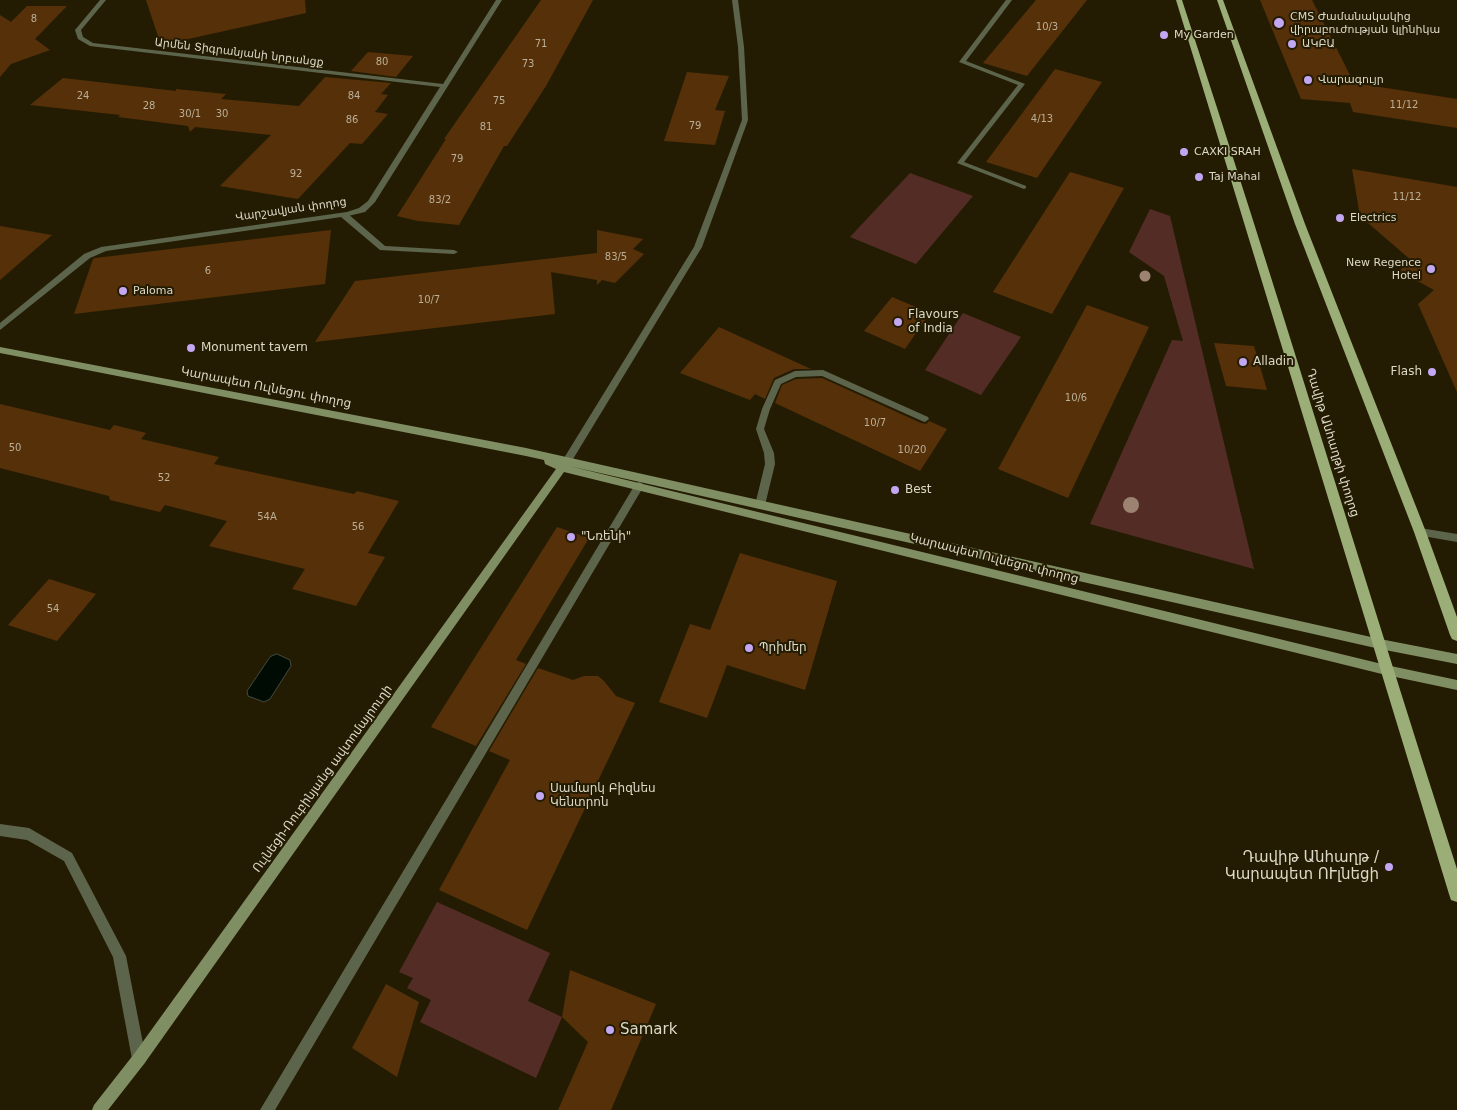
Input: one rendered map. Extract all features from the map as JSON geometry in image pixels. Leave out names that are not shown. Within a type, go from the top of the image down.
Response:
[{"type":"main road","name":"Դավիթ Անհաղթի փողոց","points":[[1179,0],[1224,140],[1365,604],[1380,644],[1386,670],[1457,894]]},
{"type":"main road","points":[[1220,0],[1300,224],[1420,532],[1457,635]]},
{"type":"street","name":"Արմեն Տիգրանյանի նրբանցք","points":[[103,0],[78,30],[80,38],[92,45],[444,86]]},
{"type":"street","name":"Վարշավյան փողոց","points":[[0,327],[87,256],[104,249],[344,215],[362,210],[371,202],[499,0]]},
{"type":"street","points":[[565,464],[698,247],[746,120],[741,47],[735,0]]},
{"type":"street","points":[[1009,0],[962,62],[1022,84],[960,163],[1024,187]]},
{"type":"street","points":[[344,215],[383,248],[454,252]]},
{"type":"street","name":"Կարապետ Ուլնեցու փողոց","points":[[0,350],[526,452],[639,486],[1386,670],[1457,685]]},
{"type":"street","points":[[760,505],[770,464],[769,453],[760,430],[766,409],[778,382],[795,374],[824,373],[925,419]]},
{"type":"street","name":"Կարապետ Ուլնեցու փողոց","points":[[565,464],[760,505],[1380,644],[1457,658]]},
{"type":"street","name":"Ուլնեցի-Ռուբինյանց ավտոմայրուղի","points":[[99,1110],[139,1059],[565,464]]},
{"type":"street","points":[[267,1110],[639,486]]},
{"type":"street","points":[[1420,532],[1457,538]]},
{"type":"street","points":[[0,830],[30,834],[68,857],[119,956],[139,1059]]},
{"type":"shaded area","points":[[910,173],[973,196],[916,264],[850,237]]},
{"type":"shaded area","points":[[1150,209],[1170,216],[1254,569],[1090,524],[1172,340],[1183,341],[1164,276],[1129,252]]},
{"type":"shaded area","points":[[963,313],[1021,337],[981,395],[925,370]]},
{"type":"shaded area","points":[[277,654],[290,660],[291,666],[270,699],[264,702],[248,696],[247,691],[270,657]]},
{"type":"shaded area","points":[[437,902],[550,953],[528,1001],[562,1017],[536,1078],[420,1022],[431,1000],[407,988],[413,978],[399,972]]},
{"type":"building","points":[[146,0],[305,0],[306,13],[161,45]]},
{"type":"building","points":[[541,0],[593,0],[546,86],[507,146],[504,146],[459,225],[418,221],[397,216],[446,139],[444,139]]},
{"type":"building","points":[[1036,0],[1087,0],[1027,76],[983,63]]},
{"type":"building","points":[[1260,0],[1312,0],[1354,83],[1457,99],[1457,128],[1353,112],[1350,103],[1301,99]]},
{"type":"building","points":[[27,6],[67,6],[35,39],[50,50],[11,64],[0,77],[0,15],[11,22]]},
{"type":"building","points":[[368,52],[413,56],[396,77],[351,71]]},
{"type":"building","points":[[1055,69],[1102,82],[1037,178],[986,162]]},
{"type":"building","points":[[687,72],[729,76],[715,110],[725,111],[715,145],[664,141]]},
{"type":"building","points":[[325,77],[391,83],[381,94],[388,95],[375,112],[388,114],[362,144],[350,143],[298,199],[220,186],[271,135],[195,127],[190,132],[188,126],[118,117],[120,115],[30,105],[63,78],[176,91],[176,89],[226,94],[221,99],[299,106]]},
{"type":"building","points":[[1352,169],[1457,187],[1457,392],[1418,304],[1434,290],[1399,271],[1412,261],[1360,216]]},
{"type":"building","points":[[1070,172],[1124,188],[1052,314],[993,292]]},
{"type":"building","points":[[0,226],[52,235],[0,280]]},
{"type":"building","points":[[331,230],[325,284],[74,314],[93,259],[95,258]]},
{"type":"building","points":[[597,230],[643,239],[633,249],[644,254],[615,283],[602,280],[597,285],[597,280],[551,272],[555,314],[315,342],[355,281],[597,253]]},
{"type":"building","name":"Flavours of India","points":[[892,297],[930,313],[905,349],[864,331]]},
{"type":"building","points":[[1087,305],[1149,327],[1068,498],[998,469]]},
{"type":"building","points":[[719,327],[811,369],[794,369],[774,378],[765,399],[755,394],[750,400],[680,373]]},
{"type":"building","points":[[1214,343],[1254,346],[1267,390],[1226,386]]},
{"type":"building","points":[[822,378],[921,423],[926,424],[929,421],[947,429],[920,471],[775,403],[782,385],[796,379]]},
{"type":"building","points":[[0,404],[110,430],[114,425],[146,433],[141,439],[219,457],[214,464],[354,494],[357,491],[399,501],[368,553],[385,557],[356,606],[292,589],[305,569],[209,546],[227,521],[165,505],[160,512],[110,500],[109,496],[0,468]]},
{"type":"building","points":[[557,527],[589,538],[516,660],[526,664],[476,746],[431,727]]},
{"type":"building","name":"Պրիմեր","points":[[740,553],[837,581],[805,690],[727,665],[707,718],[659,702],[690,624],[710,630]]},
{"type":"building","points":[[49,579],[96,594],[57,641],[8,625]]},
{"type":"building","name":"Սամարկ Բիզնես Կենտրոն","points":[[538,668],[573,680],[584,676],[598,676],[616,696],[635,703],[527,930],[439,890],[510,760],[489,751]]},
{"type":"building","name":"Samark","points":[[570,970],[656,1004],[611,1110],[558,1110],[588,1042],[562,1017]]},
{"type":"building","points":[[386,984],[419,1002],[397,1077],[352,1048]]},
{"type":"place","name":"CMS Ժամանակակից վիրաբուժության կլինիկա","points":[[1279,23]]},
{"type":"place","name":"My Garden","points":[[1164,35]]},
{"type":"place","name":"ԱԿԲԱ","points":[[1292,44]]},
{"type":"place","name":"Վարագույր","points":[[1308,80]]},
{"type":"place","name":"CAXKI SRAH","points":[[1184,152]]},
{"type":"place","name":"Taj Mahal","points":[[1199,177]]},
{"type":"place","name":"Electrics","points":[[1340,218]]},
{"type":"place","name":"New Regence Hotel","points":[[1431,269]]},
{"type":"place","name":"Paloma","points":[[123,291]]},
{"type":"place","name":"Flavours of India","points":[[898,322]]},
{"type":"place","name":"Monument tavern","points":[[191,348]]},
{"type":"place","name":"Alladin","points":[[1243,362]]},
{"type":"place","name":"Flash","points":[[1432,372]]},
{"type":"place","name":"Best","points":[[895,490]]},
{"type":"place","name":"\"Նռենի\"","points":[[571,537]]},
{"type":"place","name":"Պրիմեր","points":[[749,648]]},
{"type":"place","name":"Սամարկ Բիզնես Կենտրոն","points":[[540,796]]},
{"type":"place","name":"Դավիթ Անհաղթ / Կարապետ ՈՒլնեցի","points":[[1389,867]]},
{"type":"place","name":"Samark","points":[[610,1030]]}]
